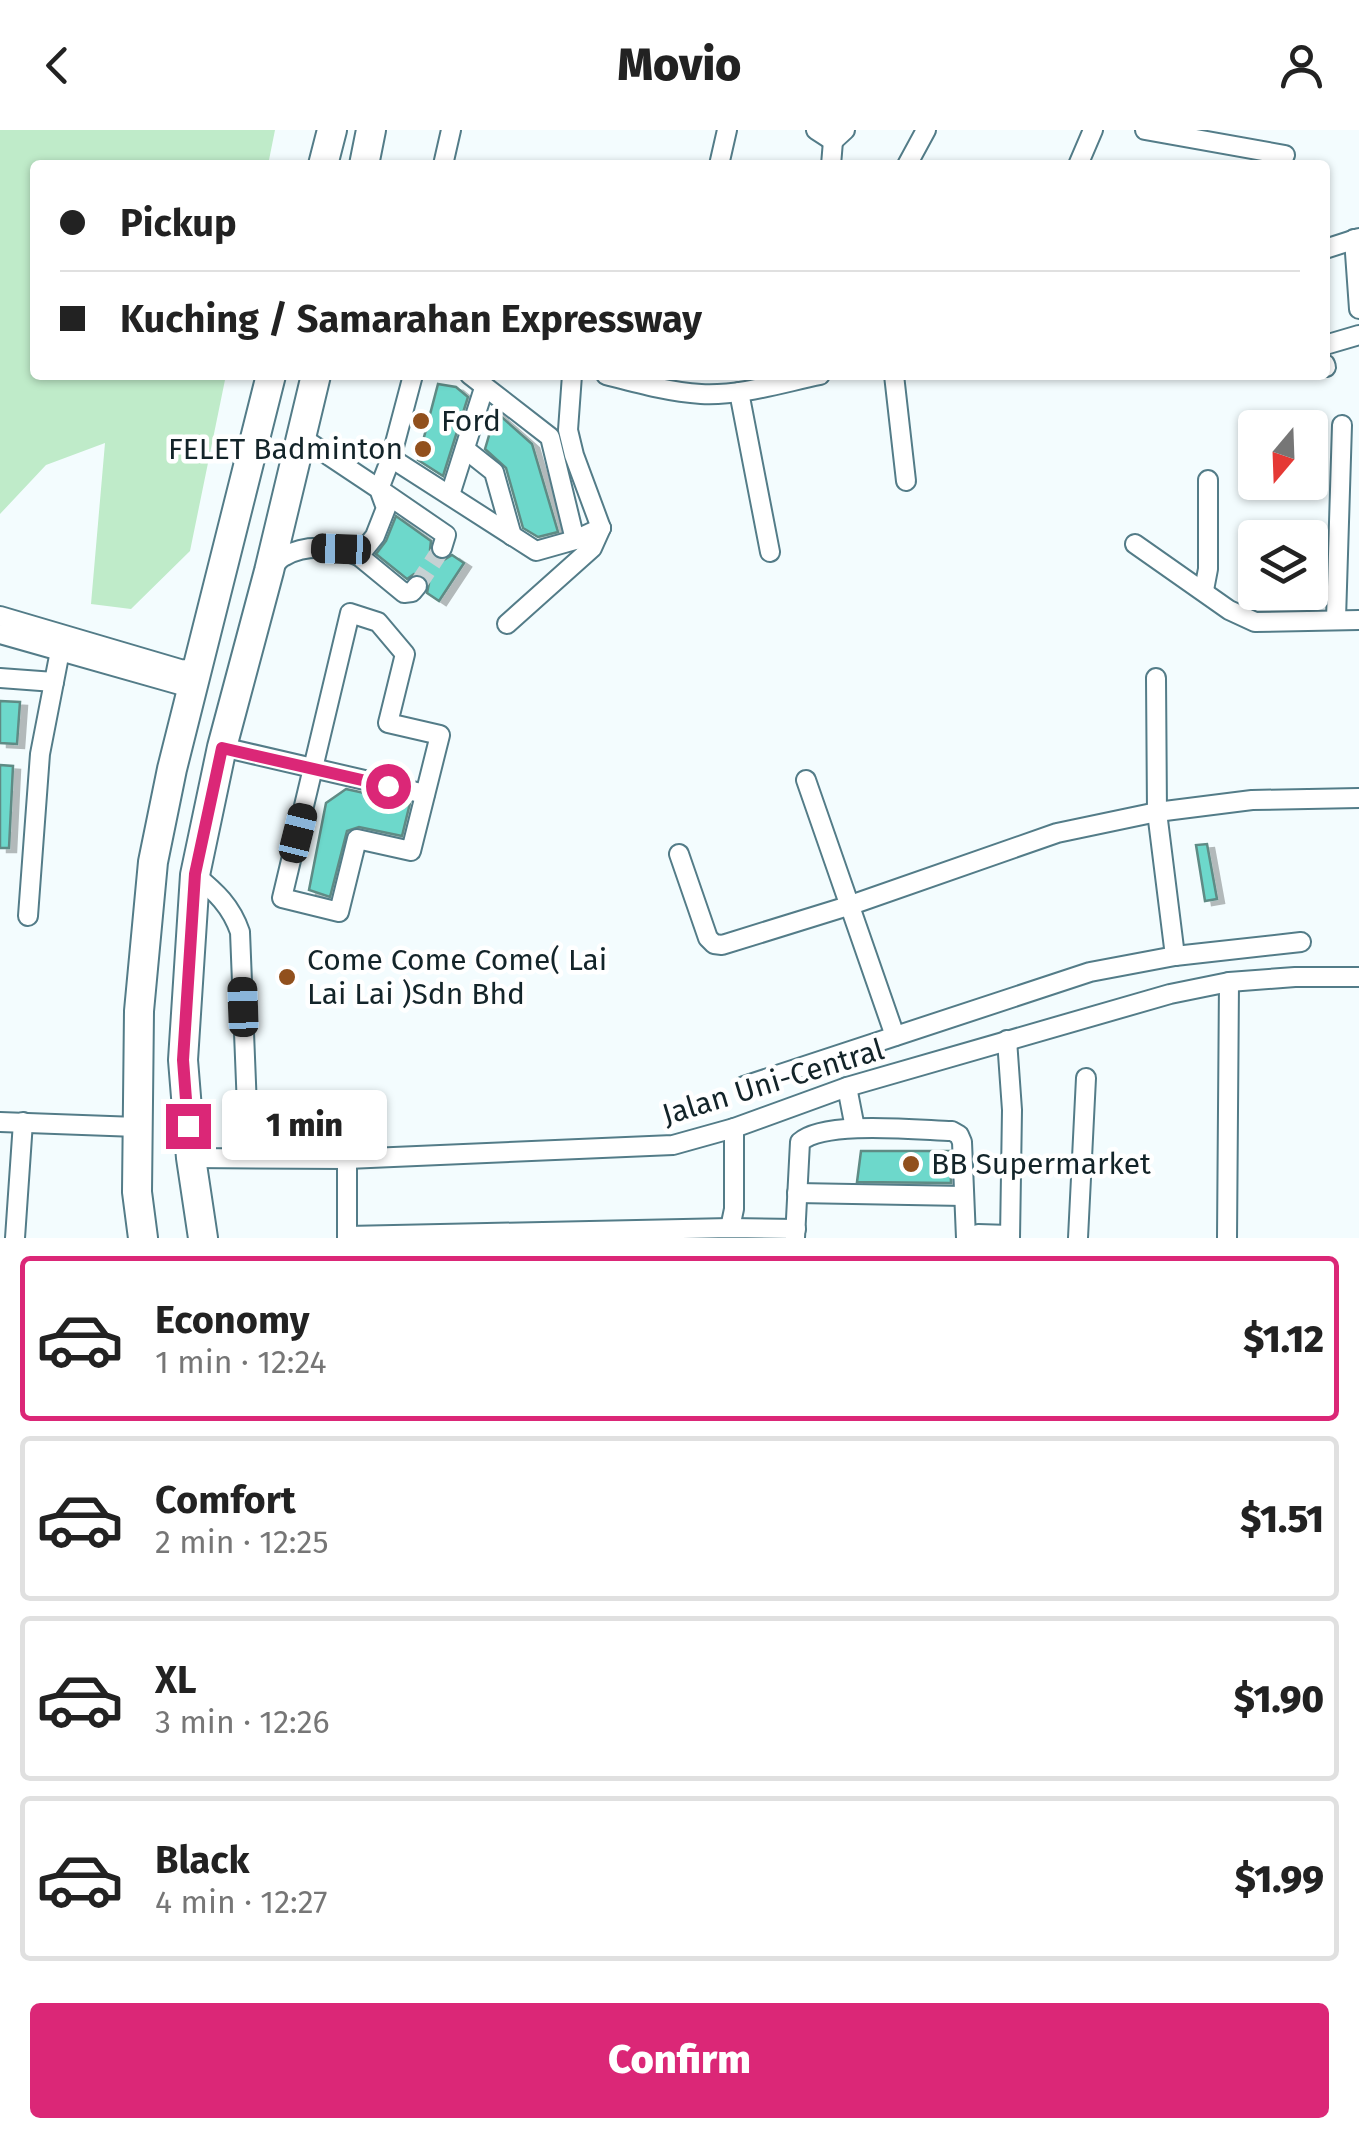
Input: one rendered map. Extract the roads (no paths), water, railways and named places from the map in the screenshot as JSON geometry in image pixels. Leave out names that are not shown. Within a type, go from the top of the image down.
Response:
[{"type":"highway","points":[[325,160],[332,130]]},
{"type":"highway","points":[[365,160],[371,130]]},
{"type":"highway","points":[[143,1238],[138,1192],[139,1011],[153,862],[172,768],[270,380]]},
{"type":"highway","points":[[203,1238],[183,1060],[195,874],[222,748],[315,380]]},
{"type":"street","points":[[444,160],[451,130]]},
{"type":"street","points":[[720,160],[727,130]]},
{"type":"street","points":[[816,130],[839,135],[832,160]]},
{"type":"street","points":[[910,160],[926,130]]},
{"type":"street","points":[[1080,160],[1092,130]]},
{"type":"street","points":[[1146,130],[1284,155]]},
{"type":"street","points":[[1330,247],[1356,239],[1359,309]]},
{"type":"street","points":[[1330,344],[1359,336]]},
{"type":"street","points":[[358,556],[375,536],[386,508],[379,489],[412,380]]},
{"type":"street","points":[[508,624],[592,548],[601,528],[568,430],[572,380]]},
{"type":"street","points":[[666,382],[703,394],[740,392],[796,380]]},
{"type":"street","points":[[895,380],[906,482]]},
{"type":"street","points":[[450,495],[465,449],[477,381],[550,437],[575,540]]},
{"type":"street","points":[[740,392],[770,552]]},
{"type":"street","points":[[1336,619],[1342,424]]},
{"type":"street","points":[[301,437],[446,534],[442,548]]},
{"type":"street","points":[[465,449],[494,472],[512,536]]},
{"type":"street","points":[[391,458],[536,551],[601,528]]},
{"type":"street","points":[[1204,590],[1208,569],[1208,480]]},
{"type":"street","points":[[1135,544],[1241,618],[1255,622],[1359,620]]},
{"type":"street","points":[[268,571],[285,555],[312,548],[341,549],[358,556],[404,593],[417,586]]},
{"type":"street","points":[[350,613],[378,622],[405,654],[388,723],[440,735],[411,851],[358,839],[339,912],[282,898],[314,768],[350,613]]},
{"type":"street","points":[[0,616],[180,669],[194,681]]},
{"type":"street","points":[[0,634],[180,685],[194,681]]},
{"type":"street","points":[[28,916],[40,754],[60,651]]},
{"type":"street","points":[[0,678],[54,682]]},
{"type":"street","points":[[1156,678],[1157,812],[1175,956]]},
{"type":"street","points":[[222,748],[425,794]]},
{"type":"street","points":[[806,780],[894,1036]]},
{"type":"street","points":[[680,854],[708,938],[722,945],[848,906],[1056,833],[1157,812],[1252,800],[1359,798]]},
{"type":"street","points":[[195,874],[220,895],[240,932],[249,1158]]},
{"type":"street","points":[[744,1086],[1090,972],[1175,956],[1302,942]]},
{"type":"street","name":"Jalan Uni-Central","points":[[191,1158],[347,1159],[674,1145],[734,1128],[847,1086],[1170,994],[1228,982],[1359,977]]},
{"type":"street","points":[[1227,1238],[1228,982]]},
{"type":"street","points":[[347,1159],[347,1237],[730,1228],[796,1233],[798,1147],[802,1139],[855,1128],[952,1131],[962,1142],[969,1238],[978,1234],[1010,1236],[1012,1110],[1007,1040]]},
{"type":"street","points":[[1078,1238],[1086,1078]]},
{"type":"street","points":[[847,1086],[855,1128]]},
{"type":"street","points":[[0,1122],[138,1128]]},
{"type":"street","points":[[14,1238],[23,1122]]},
{"type":"street","points":[[730,1228],[734,1210],[734,1128]]},
{"type":"street","points":[[796,1194],[964,1196]]},
{"type":"tunnel","points":[[417,586],[442,548]]},
{"type":"place","name":"Ford","points":[[421,421]]},
{"type":"place","name":"FELET Badminton","points":[[423,449]]},
{"type":"place","name":"Come Come Come( Lai Lai Lai )Sdn Bhd","points":[[287,977]]},
{"type":"place","name":"BB Supermarket","points":[[911,1164]]}]
